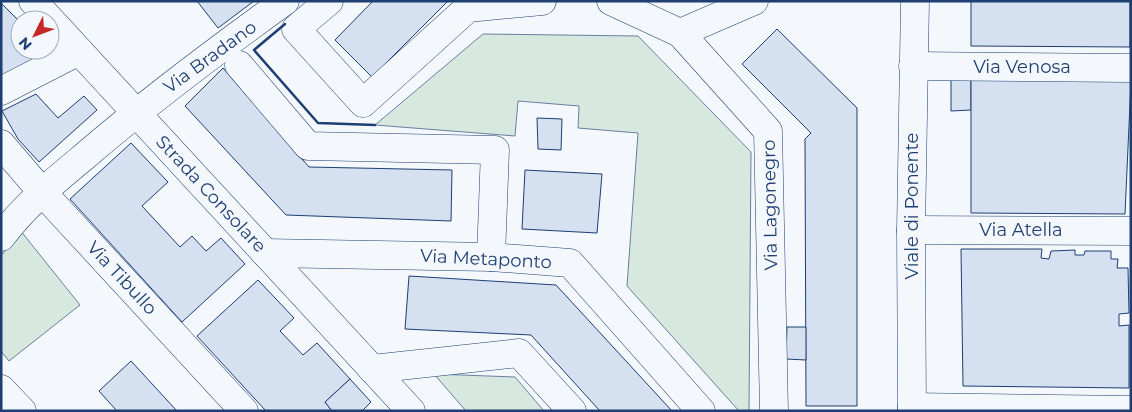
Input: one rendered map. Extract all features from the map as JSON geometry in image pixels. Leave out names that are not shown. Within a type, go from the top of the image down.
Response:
[{"type":"street","name":"Strada Consolare","points":[[33,1],[412,411]]},
{"type":"street","name":"Via Bradano","points":[[1,237],[11,223],[42,192],[135,112],[286,1]]},
{"type":"street","points":[[325,2],[296,29],[362,103],[468,8],[542,1]]},
{"type":"street","points":[[612,1],[680,33],[754,1]]},
{"type":"street","name":"Viale di Ponente","points":[[912,409],[911,230],[915,1]]},
{"type":"street","name":"Via Lagonegro","points":[[680,33],[768,131],[774,411]]},
{"type":"street","points":[[1,91],[79,51]]},
{"type":"street","points":[[239,65],[308,146],[495,150],[491,257]]},
{"type":"street","name":"Via Venosa","points":[[913,66],[1131,68]]},
{"type":"street","name":"Via Tibullo","points":[[1,144],[42,192],[244,411]]},
{"type":"street","name":"Via Atella","points":[[911,230],[1131,231]]},
{"type":"street","name":"Via Metaponto","points":[[265,252],[491,257],[570,263],[701,411]]},
{"type":"street","points":[[372,369],[518,353],[572,411]]},
{"type":"street","points":[[1,389],[21,411]]},
{"type":"street","points":[[912,409],[1131,410]]},
{"type":"shaded area","points":[[483,34],[638,36],[751,152],[749,411],[739,411],[627,286],[638,133],[578,128],[579,106],[518,101],[515,136],[375,125]]},
{"type":"shaded area","points":[[20,230],[80,305],[9,361],[1,351],[1,256]]},
{"type":"shaded area","points":[[434,374],[515,377],[544,411],[466,411]]},
{"type":"building","points":[[197,1],[254,1],[218,28]]},
{"type":"building","points":[[373,1],[448,1],[372,77],[335,40]]},
{"type":"building","points":[[971,1],[1130,1],[1130,47],[971,46]]},
{"type":"building","points":[[1,3],[10,12],[10,60],[40,60],[1,79]]},
{"type":"building","points":[[777,29],[857,108],[857,406],[806,406],[805,139],[811,133],[742,64]]},
{"type":"building","points":[[223,68],[309,167],[452,170],[451,221],[286,215],[185,106]]},
{"type":"building","points":[[951,80],[971,80],[971,110],[951,111]]},
{"type":"building","points":[[971,80],[1131,81],[1125,214],[971,213]]},
{"type":"building","points":[[36,94],[58,118],[84,96],[97,110],[39,162],[18,139],[2,111]]},
{"type":"building","points":[[537,118],[562,119],[561,150],[538,149]]},
{"type":"building","points":[[131,143],[168,182],[142,206],[180,247],[192,236],[206,251],[221,238],[245,264],[182,322],[70,199]]},
{"type":"building","points":[[525,170],[602,174],[597,233],[522,229]]},
{"type":"building","points":[[961,249],[1042,249],[1041,258],[1049,259],[1051,251],[1075,250],[1075,255],[1084,255],[1085,251],[1111,251],[1111,259],[1118,259],[1117,268],[1128,268],[1129,313],[1119,314],[1119,326],[1129,325],[1129,388],[963,386]]},
{"type":"building","points":[[409,276],[556,285],[672,411],[600,411],[531,335],[405,329]]},
{"type":"building","points":[[258,280],[294,318],[280,331],[303,355],[317,343],[350,379],[325,402],[332,411],[266,411],[197,336]]},
{"type":"building","points":[[787,327],[806,327],[806,360],[786,359]]},
{"type":"building","points":[[131,361],[177,411],[115,411],[99,391]]},
{"type":"building","points":[[350,379],[371,402],[362,411],[332,411],[325,402]]},
{"type":"wall","points":[[285,24],[254,50],[318,123],[375,125]]}]
